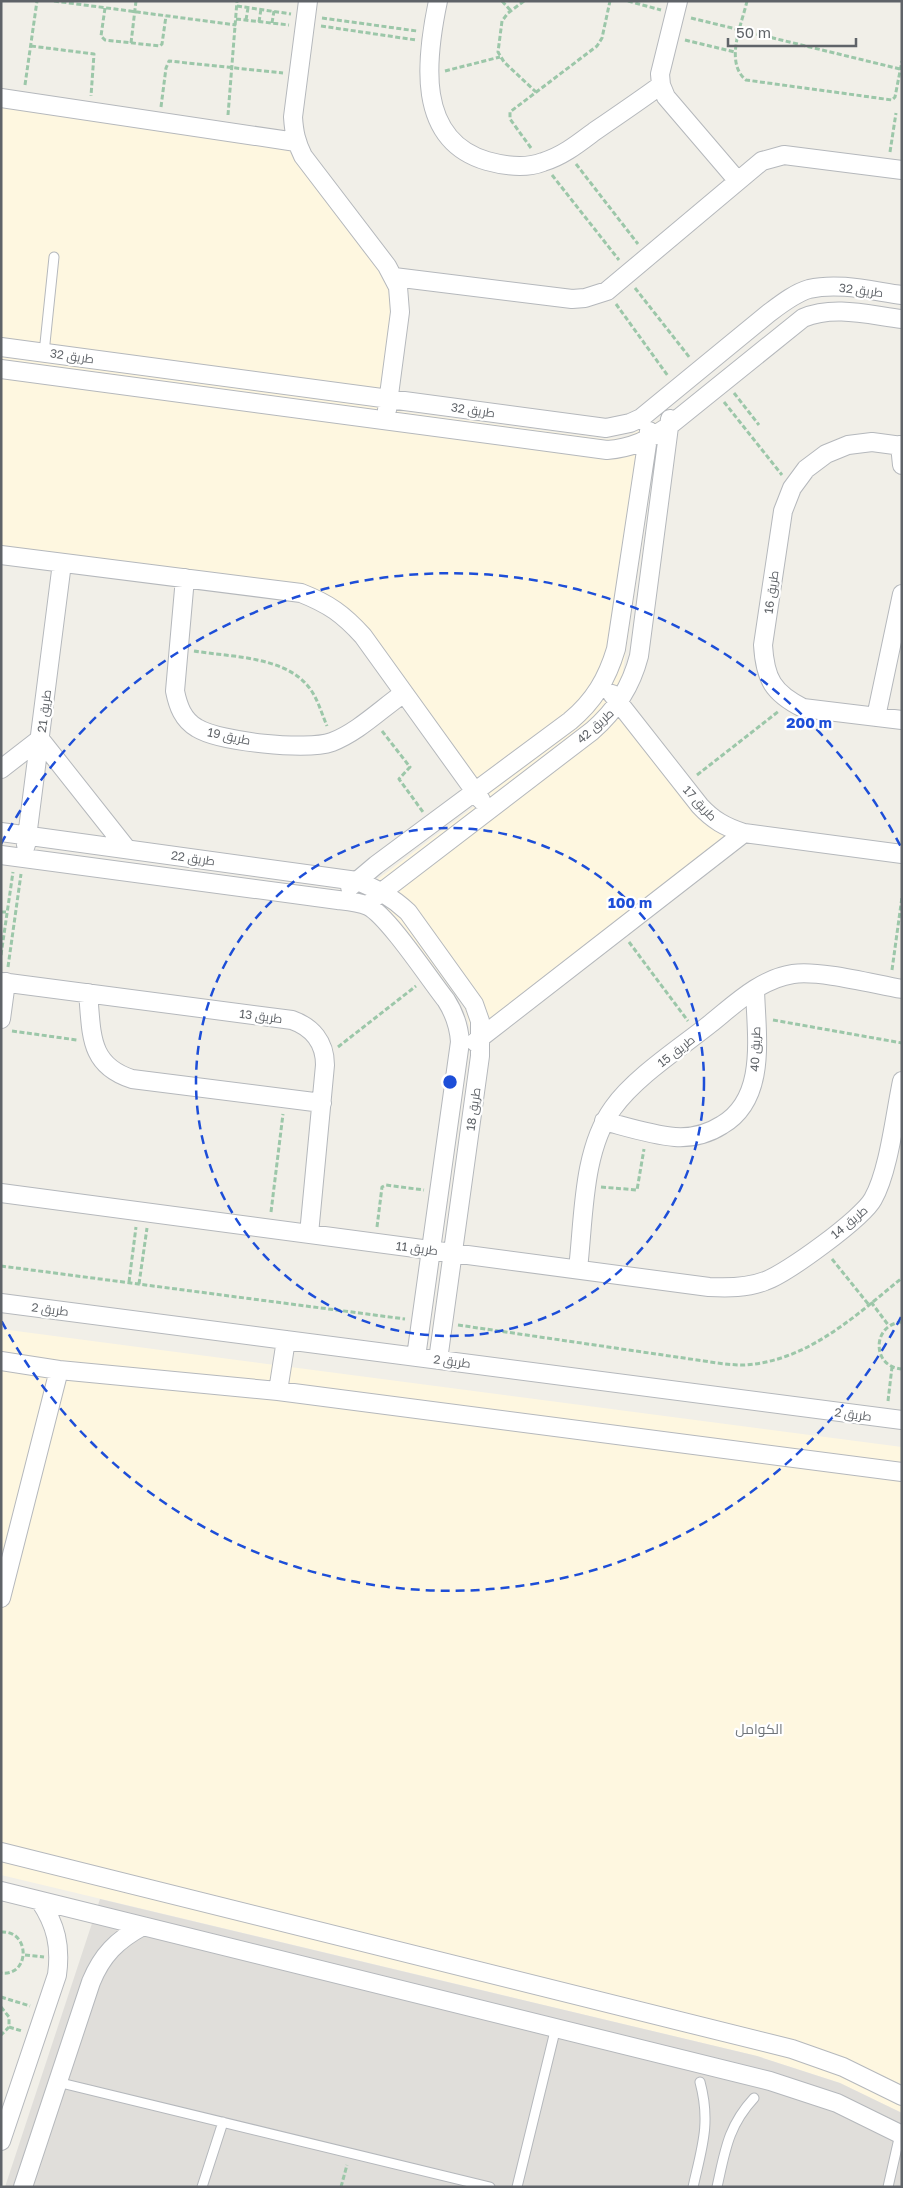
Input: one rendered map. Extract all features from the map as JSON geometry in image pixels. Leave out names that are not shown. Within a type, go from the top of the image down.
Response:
[{"type":"street","points":[[438,1],[428,75],[432,106],[448,136],[463,149],[475,156],[501,165],[521,166],[542,163],[566,152],[661,85]]},
{"type":"street","points":[[676,7],[660,74],[661,85],[666,97],[738,180]]},
{"type":"street","points":[[306,17],[293,117],[296,142],[303,156],[394,277],[398,287],[400,312],[386,421]]},
{"type":"street","points":[[1,98],[296,142]]},
{"type":"street","points":[[394,277],[572,299],[596,296],[607,291],[626,276],[762,161],[784,156],[895,169]]},
{"type":"street","name":"طريق 32","points":[[1,347],[606,428],[630,424],[653,408],[769,313],[788,300],[808,290],[831,286],[902,295]]},
{"type":"street","name":"طريق 32","points":[[1,369],[607,450],[622,449],[648,440],[669,426],[792,326],[816,313],[842,312],[902,320]]},
{"type":"street","name":"طريق 42","points":[[366,905],[592,731],[619,703],[635,673],[640,656],[675,390]]},
{"type":"street","name":"طريق 42","points":[[338,900],[356,881],[570,721],[583,710],[603,683],[616,649],[653,408]]},
{"type":"street","name":"طريق 16","points":[[901,446],[872,442],[848,445],[826,454],[806,469],[792,488],[783,511],[763,645],[764,665],[772,684],[782,696],[791,702],[803,708],[902,720]]},
{"type":"street","points":[[901,446],[902,465]]},
{"type":"street","points":[[1,555],[301,593],[325,602],[346,617],[362,636],[489,810]]},
{"type":"street","name":"طريق 21","points":[[13,857],[28,835],[62,563]]},
{"type":"street","name":"طريق 19","points":[[185,578],[175,691],[178,706],[186,719],[198,729],[212,734],[270,744],[318,746],[334,741],[404,692]]},
{"type":"street","points":[[876,717],[902,594]]},
{"type":"street","name":"طريق 17","points":[[603,683],[684,786],[712,819],[726,828],[744,833],[902,854]]},
{"type":"street","points":[[1,769],[40,739],[126,849]]},
{"type":"street","name":"طريق 22","points":[[1,832],[356,881],[383,891]]},
{"type":"street","points":[[456,1057],[744,833]]},
{"type":"street","name":"طريق 22","points":[[13,857],[366,905]]},
{"type":"street","name":"طريق 18","points":[[383,891],[408,912],[474,1004],[480,1021],[481,1037],[438,1360]]},
{"type":"street","name":"طريق 18","points":[[366,905],[374,909],[387,923],[454,1013],[459,1035],[416,1357]]},
{"type":"street","name":"طريق 15","points":[[578,1269],[587,1186],[595,1143],[604,1121],[618,1101],[635,1083],[754,989],[781,976],[802,973],[896,988]]},
{"type":"street","points":[[4,982],[6,1025]]},
{"type":"street","name":"طريق 13","points":[[4,982],[292,1020],[311,1029],[318,1037],[325,1057],[308,1234]]},
{"type":"street","name":"طريق 40","points":[[604,1121],[674,1137],[694,1136],[713,1131],[730,1120],[743,1106],[752,1087],[756,1066],[754,989]]},
{"type":"street","points":[[88,993],[93,1042],[106,1066],[118,1075],[132,1079],[322,1103]]},
{"type":"street","name":"طريق 14","points":[[821,1245],[862,1214],[873,1200],[881,1180],[902,1081]]},
{"type":"street","name":"طريق 11","points":[[1,1193],[709,1287],[747,1286],[765,1281],[782,1273],[821,1245]]},
{"type":"street","name":"طريق 2","points":[[1,1303],[894,1419]]},
{"type":"street","points":[[278,1391],[286,1340]]},
{"type":"street","points":[[1,1361],[59,1370],[278,1391],[902,1472]]},
{"type":"street","points":[[1,1598],[59,1370]]},
{"type":"street","points":[[1,1852],[792,2049],[843,2067],[902,2096]]},
{"type":"street","points":[[1,1891],[770,2081],[837,2103],[901,2134]]},
{"type":"street","points":[[1,2141],[57,1975],[59,1958],[58,1938],[51,1918],[40,1901]]},
{"type":"street","points":[[23,2187],[90,1982],[98,1964],[110,1948],[126,1935],[142,1926]]},
{"type":"lane","points":[[44,353],[54,257]]},
{"type":"lane","points":[[517,2187],[556,2027]]},
{"type":"lane","points":[[57,2082],[490,2187]]},
{"type":"lane","points":[[693,2187],[706,2130],[705,2098],[700,2082]]},
{"type":"lane","points":[[717,2187],[728,2136],[735,2122],[754,2098]]},
{"type":"lane","points":[[202,2187],[223,2122]]},
{"type":"lane","points":[[888,2187],[901,2134]]},
{"type":"path","points":[[22,101],[38,1]]},
{"type":"path","points":[[54,1],[236,25]]},
{"type":"path","points":[[132,43],[136,1]]},
{"type":"path","points":[[226,131],[237,1]]},
{"type":"path","points":[[502,1],[511,11]]},
{"type":"path","points":[[524,1],[502,21],[498,52],[500,57],[536,92]]},
{"type":"path","points":[[628,1],[676,7],[740,30],[900,69]]},
{"type":"path","points":[[747,1],[735,52],[735,61],[742,77],[748,81],[891,100],[895,97],[902,61]]},
{"type":"path","points":[[237,6],[433,38]]},
{"type":"path","points":[[105,8],[101,38],[132,43],[161,45],[166,16]]},
{"type":"path","points":[[246,20],[248,8]]},
{"type":"path","points":[[260,22],[261,10]]},
{"type":"path","points":[[272,23],[274,11]]},
{"type":"path","points":[[236,19],[272,23],[306,17],[433,38]]},
{"type":"path","points":[[669,37],[735,52]]},
{"type":"path","points":[[31,46],[94,54],[89,111]]},
{"type":"path","points":[[428,75],[500,57]]},
{"type":"path","points":[[160,121],[166,68],[169,61],[298,75]]},
{"type":"path","points":[[895,169],[896,113]]},
{"type":"path","points":[[566,152],[648,256]]},
{"type":"path","points":[[626,276],[699,370]]},
{"type":"path","points":[[607,291],[675,390]]},
{"type":"path","points":[[719,385],[759,425]]},
{"type":"path","points":[[719,385],[792,488]]},
{"type":"path","points":[[179,649],[270,663],[296,674],[315,696],[334,741]]},
{"type":"path","points":[[684,786],[791,702]]},
{"type":"path","points":[[372,716],[410,767],[399,779],[432,823]]},
{"type":"path","points":[[1,955],[13,857]]},
{"type":"path","points":[[4,982],[13,857]]},
{"type":"path","points":[[896,988],[902,897]]},
{"type":"path","points":[[1,912],[7,912]]},
{"type":"path","points":[[620,929],[698,1034]]},
{"type":"path","points":[[325,1057],[428,977]]},
{"type":"path","points":[[756,1017],[902,1044]]},
{"type":"path","points":[[6,1025],[93,1042]]},
{"type":"path","points":[[270,1228],[284,1099]]},
{"type":"path","points":[[587,1186],[637,1190],[647,1131]]},
{"type":"path","points":[[375,1242],[382,1187],[386,1185],[438,1191]]},
{"type":"path","points":[[129,1283],[143,1212]]},
{"type":"path","points":[[139,1284],[143,1212]]},
{"type":"path","points":[[821,1245],[889,1326]]},
{"type":"path","points":[[1,1266],[420,1321]]},
{"type":"path","points":[[443,1323],[704,1362],[742,1365],[777,1360],[812,1345],[841,1327],[902,1278]]},
{"type":"path","points":[[902,1322],[889,1326],[881,1335],[878,1347],[882,1359],[892,1367],[902,1369]]},
{"type":"path","points":[[892,1367],[894,1419]]},
{"type":"path","points":[[1,1932],[8,1932],[17,1936],[23,1945],[24,1955],[21,1964],[14,1971],[1,1973]]},
{"type":"path","points":[[1,1997],[45,2011]]},
{"type":"path","points":[[1,2008],[9,2017],[9,2027],[1,2035]]},
{"type":"path","points":[[342,2187],[350,2152]]},
{"type":"shaded area","points":[[1,106],[292,151],[394,288],[382,409],[605,439],[624,438],[660,420],[622,678],[631,708],[709,806],[754,836],[470,1055],[471,1031],[464,1006],[402,924],[385,906],[362,891],[487,797],[327,596],[1,550]]},
{"type":"shaded area","points":[[1,1329],[902,1447],[902,2113],[840,2083],[757,2056],[1,1875]]},
{"type":"shaded area","points":[[100,1899],[757,2056],[840,2083],[902,2113],[902,2187],[5,2187]]},
{"type":"district","name":"الكوامل","points":[[759,1728]]}]
